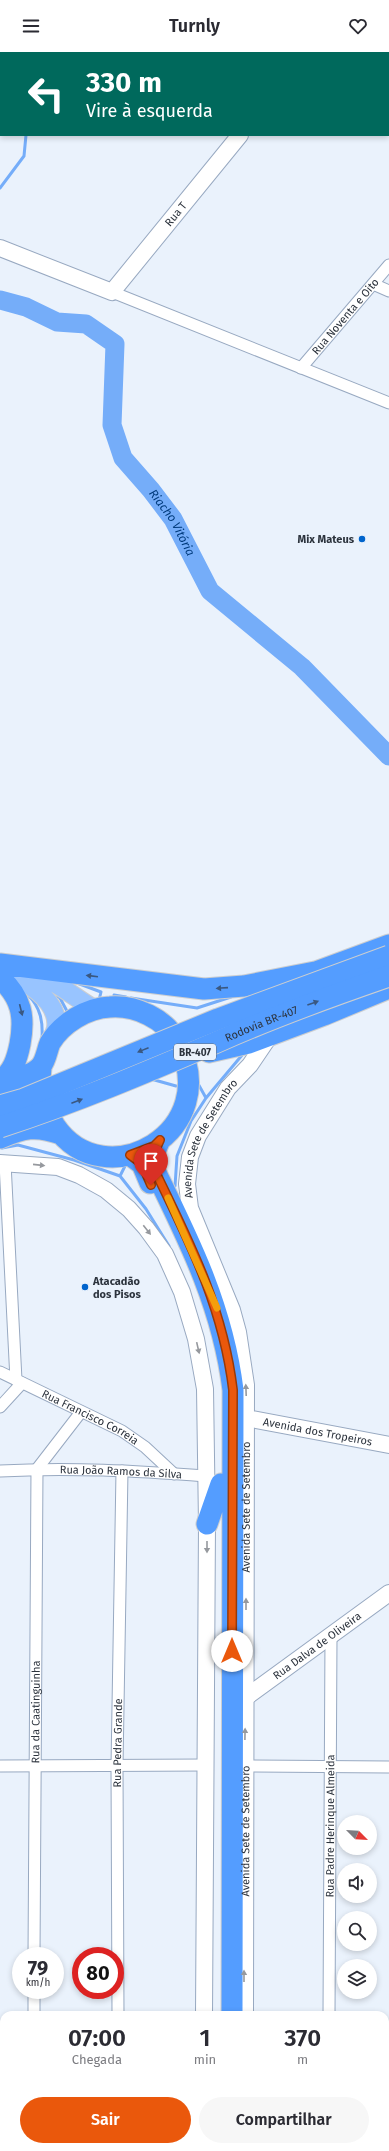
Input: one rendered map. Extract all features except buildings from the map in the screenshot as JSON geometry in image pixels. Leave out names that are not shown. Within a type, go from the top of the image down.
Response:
[{"type":"highway","points":[[163,1025],[178,1027],[389,944]]},
{"type":"highway","name":"Rodovia BR-407","points":[[0,1106],[24,1099],[218,1020],[389,956]]},
{"type":"highway","points":[[0,964],[204,989],[244,986],[315,972]]},
{"type":"highway","name":"Rodovia BR-407","points":[[0,1127],[74,1102],[162,1067],[273,1019],[389,976]]},
{"type":"highway","points":[[0,978],[16,997],[23,1024],[18,1055],[13,1068],[0,1082]]},
{"type":"highway","name":"BR-407","points":[[190,1081],[195,1064],[209,1052],[249,1043],[324,1015],[389,988]]},
{"type":"highway","points":[[110,1007],[134,1009],[156,1019],[163,1025],[174,1035],[185,1056],[190,1081],[185,1106],[173,1129],[154,1146],[130,1155],[105,1156],[87,1151],[81,1149],[61,1134],[46,1113],[40,1090],[42,1066],[50,1043],[66,1025],[87,1012],[110,1007]]},
{"type":"highway","points":[[0,1082],[28,1074],[42,1066]]},
{"type":"highway","points":[[0,1138],[31,1128],[49,1130],[61,1134]]},
{"type":"highway","name":"Avenida Sete de Setembro","points":[[160,1140],[151,1160],[204,1277],[216,1308],[224,1334],[233,1390],[239,1651],[232,2011]]},
{"type":"highway","points":[[130,1155],[142,1164],[194,1282],[205,1312],[217,1359],[221,1388],[213,1480],[207,1524]]},
{"type":"highway","points":[[224,1334],[241,1356]]},
{"type":"highway","points":[[213,1480],[220,2011]]},
{"type":"main road","name":"Rua T","points":[[112,292],[239,136]]},
{"type":"main road","points":[[0,248],[112,292]]},
{"type":"main road","points":[[0,964],[45,977],[61,985],[84,1003],[96,1010]]},
{"type":"main road","points":[[0,970],[34,987],[48,1003],[54,1016],[56,1028],[50,1043]]},
{"type":"main road","name":"Avenida Sete de Setembro","points":[[244,2011],[245,1698],[239,1651],[246,1385],[232,1310],[190,1208],[187,1184],[190,1157],[198,1136],[228,1088],[250,1065],[271,1034]]},
{"type":"main road","points":[[2,1163],[58,1167],[86,1178],[106,1190],[129,1208],[165,1254],[182,1292],[191,1317],[202,1365],[213,1480]]},
{"type":"main road","name":"Avenida dos Tropeiros","points":[[246,1418],[389,1445]]},
{"type":"main road","points":[[204,2011],[207,1524]]},
{"type":"main road","name":"Rua Dalva de Oliveira","points":[[245,1698],[331,1637],[389,1593]]},
{"type":"street","name":"Rua Noventa e Oito","points":[[301,368],[389,265]]},
{"type":"street","points":[[373,284],[389,291]]},
{"type":"street","points":[[112,292],[389,403]]},
{"type":"street","points":[[0,1407],[19,1381],[2,1163]]},
{"type":"street","name":"Rua Francisco Correia","points":[[0,1372],[134,1439],[174,1474]]},
{"type":"street","name":"Rua João Ramos da Silva","points":[[37,1469],[81,1412]]},
{"type":"street","name":"Rua João Ramos da Silva","points":[[0,1471],[37,1469],[122,1471],[174,1474],[213,1480]]},
{"type":"street","name":"Rua da Caatinguinha","points":[[34,1947],[37,1469]]},
{"type":"street","name":"Rua Pedra Grande","points":[[118,2011],[117,1766],[122,1471]]},
{"type":"street","name":"Rua Padre Herinque Almeida","points":[[329,2011],[329,1766],[331,1637]]},
{"type":"street","points":[[0,1766],[206,1765]]},
{"type":"street","points":[[244,1766],[389,1767]]},
{"type":"street","points":[[34,1999],[34,2011]]},
{"type":"waterway","points":[[0,188],[24,156],[26,136]]},
{"type":"waterway","name":"Riacho Vitória","points":[[0,300],[26,307],[57,322],[86,324],[115,344],[112,425],[123,458],[151,490],[173,519],[210,591],[302,667],[389,756]]},
{"type":"waterway","points":[[77,983],[101,992],[99,1000]]},
{"type":"waterway","points":[[49,990],[60,998],[69,1015]]},
{"type":"waterway","points":[[28,995],[36,1005],[40,1016],[42,1039]]},
{"type":"waterway","points":[[114,995],[126,997]]},
{"type":"waterway","points":[[131,998],[197,1008],[231,997]]},
{"type":"waterway","points":[[175,1186],[177,1156],[191,1121],[206,1098],[243,1054]]},
{"type":"waterway","points":[[151,1079],[176,1086]]},
{"type":"waterway","points":[[196,1080],[206,1098]]},
{"type":"waterway","points":[[2,1148],[18,1145],[74,1160],[120,1176],[146,1209],[169,1246]]},
{"type":"waterway","points":[[120,1176],[127,1162]]},
{"type":"slow traffic","points":[[168,1198],[181,1224],[217,1308]]},
{"type":"place","name":"Mix Mateus","points":[[362,539]]},
{"type":"place","name":"Atacadão dos Pisos","points":[[85,1287]]},
{"type":"route","points":[[151,1185],[142,1164],[130,1155],[154,1146],[160,1140],[151,1160],[204,1277],[216,1308],[224,1334],[229,1358],[233,1390],[232,1651]]}]
